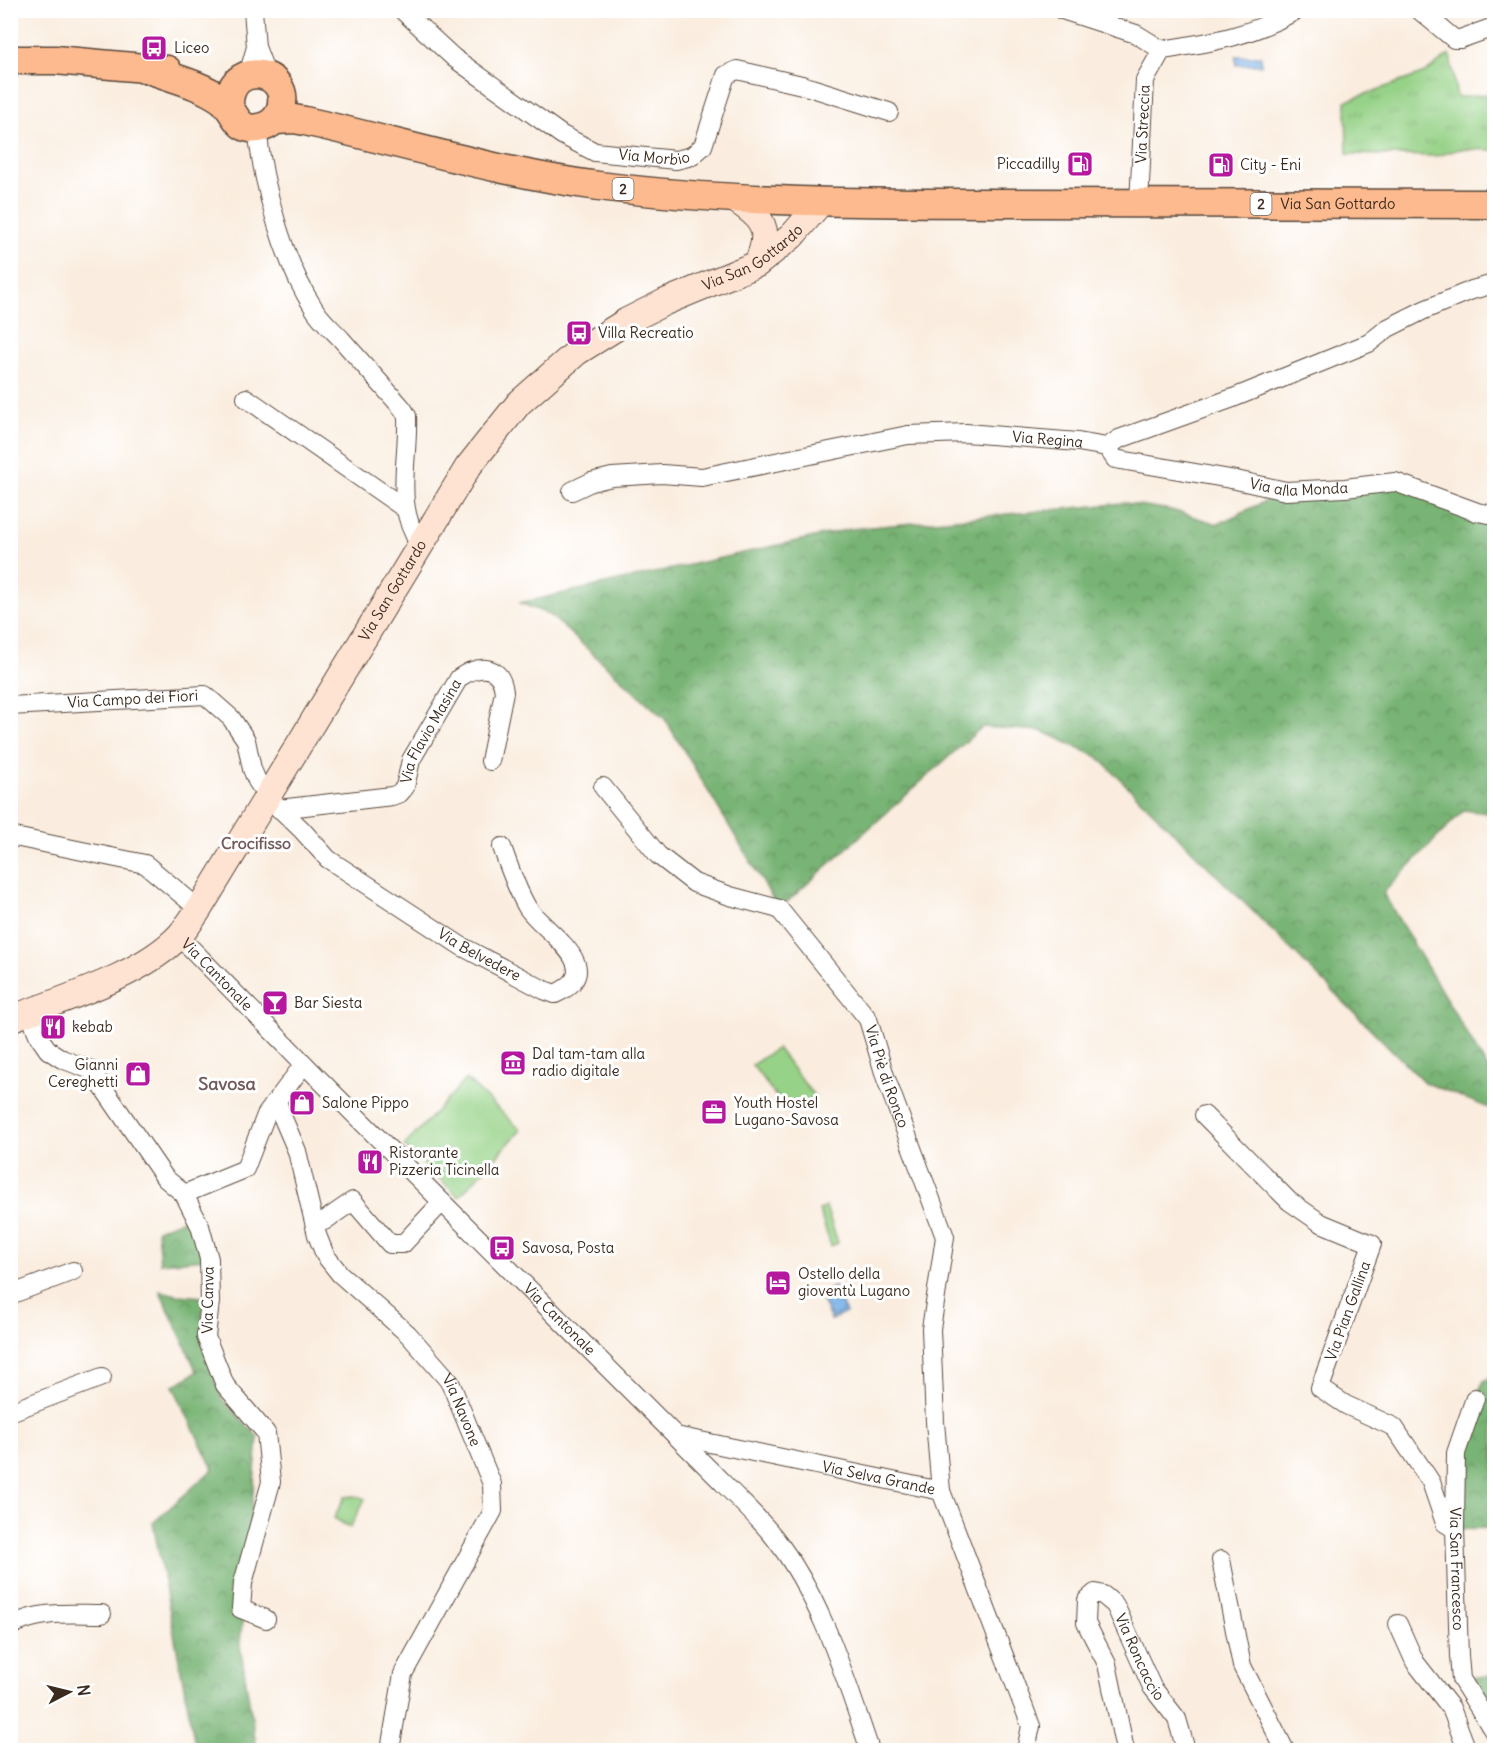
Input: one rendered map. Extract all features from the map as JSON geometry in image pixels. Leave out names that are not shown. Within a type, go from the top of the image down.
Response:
[{"type":"main road","name":"Via San Gottardo","points":[[10,60],[55,60],[196,72],[262,95],[294,119],[428,152],[554,179],[661,193],[734,199],[821,202],[1494,204]]},
{"type":"main road","name":"Via San Gottardo","points":[[10,75],[82,62]]},
{"type":"main road","name":"Via San Gottardo","points":[[148,69],[222,99],[229,106],[236,120],[249,128],[262,95]]},
{"type":"main road","points":[[734,199],[755,213],[764,227],[765,244],[757,264]]},
{"type":"main road","name":"Via San Gottardo","points":[[20,1015],[119,976],[145,962],[179,936],[273,802],[421,546],[482,448],[519,403],[577,352],[627,321],[665,302],[757,264],[792,236],[821,202]]},
{"type":"street","points":[[253,10],[255,47],[262,95],[262,163],[276,220],[288,255],[315,310],[403,408],[407,416],[404,508],[411,532],[421,546]]},
{"type":"street","name":"Via Morbio","points":[[402,10],[454,58],[562,135],[595,152],[676,160],[692,156],[703,146],[726,75],[737,70],[802,85],[889,112]]},
{"type":"street","points":[[1062,10],[1136,34],[1162,50],[1236,37],[1274,23],[1297,10]]},
{"type":"street","points":[[1419,10],[1454,39],[1461,39],[1494,27]]},
{"type":"street","name":"Via Streccia","points":[[1139,204],[1145,80],[1162,50]]},
{"type":"street","points":[[1107,447],[1119,439],[1233,398],[1370,343],[1388,328],[1424,310],[1494,284]]},
{"type":"street","points":[[246,398],[404,508]]},
{"type":"street","name":"Via Regina","points":[[572,491],[591,482],[612,477],[662,474],[702,477],[908,435],[966,433],[1078,442],[1107,447]]},
{"type":"street","name":"Via alla Monda","points":[[1107,447],[1115,459],[1286,491],[1345,488],[1395,482],[1477,512],[1494,515]]},
{"type":"street","name":"Via Flavio Masina","points":[[273,802],[392,796],[400,793],[405,787],[411,760],[459,678],[472,670],[493,671],[503,684],[504,692],[490,761]]},
{"type":"street","name":"Via Campo dei Fiori","points":[[10,706],[205,695],[220,707],[246,740],[257,781],[273,802]]},
{"type":"street","name":"Via Piè di Ronco","points":[[603,787],[658,855],[694,883],[730,896],[779,909],[868,1019],[885,1077],[945,1237],[931,1329],[941,1491]]},
{"type":"street","name":"Via Belvedere","points":[[273,802],[328,859],[461,946],[555,994],[570,984],[577,965],[572,953],[528,909],[502,847]]},
{"type":"street","points":[[10,836],[145,864],[198,909]]},
{"type":"street","name":"Via Cantonale","points":[[179,936],[774,1537],[803,1580],[820,1616],[852,1696],[870,1750]]},
{"type":"street","name":"Via Canva","points":[[20,1015],[48,1050],[62,1059],[91,1070],[165,1178],[184,1194],[200,1226],[209,1259],[210,1302],[206,1337],[225,1385],[266,1433],[270,1482],[243,1583],[241,1609],[266,1618]]},
{"type":"street","points":[[184,1194],[245,1168],[261,1124],[304,1064]]},
{"type":"street","name":"Via Navone","points":[[277,1100],[297,1151],[316,1235],[325,1255],[340,1274],[408,1334],[450,1382],[492,1484],[494,1511],[403,1674],[390,1750]]},
{"type":"street","name":"Via Pian Gallina","points":[[1204,1115],[1289,1201],[1321,1223],[1372,1244],[1320,1388],[1346,1405],[1394,1427],[1431,1482],[1445,1523],[1455,1529]]},
{"type":"street","points":[[324,1221],[353,1201],[390,1244],[403,1244],[442,1202]]},
{"type":"street","points":[[10,1294],[73,1271]]},
{"type":"street","points":[[10,1412],[102,1377]]},
{"type":"street","name":"Via San Francesco","points":[[1475,1398],[1456,1453],[1455,1529],[1461,1679],[1494,1732]]},
{"type":"street","name":"Via Selva Grande","points":[[676,1436],[941,1491],[1031,1726],[1026,1750]]},
{"type":"street","points":[[1221,1560],[1242,1666],[1285,1750]]},
{"type":"street","name":"Via Roncaccio","points":[[1125,1750],[1107,1664],[1086,1623],[1087,1600],[1095,1593],[1103,1595],[1115,1605],[1152,1688],[1177,1719],[1186,1750]]},
{"type":"street","points":[[10,1626],[26,1618],[43,1614],[102,1614]]},
{"type":"street","points":[[1398,1624],[1414,1662],[1451,1708],[1467,1750]]},
{"type":"green space","points":[[1450,54],[1457,98],[1494,93],[1494,150],[1460,149],[1437,156],[1347,154],[1346,101],[1425,73]]},
{"type":"green space","points":[[1395,482],[1494,515],[1494,814],[1464,810],[1383,893],[1494,1079],[1494,1110],[1424,1082],[1098,757],[1042,731],[982,727],[779,909],[665,719],[550,615],[520,603],[850,529],[1125,503],[1171,510],[1218,524],[1286,491]]},
{"type":"green space","points":[[777,1048],[815,1097],[789,1113],[752,1065]]},
{"type":"green space","points":[[466,1079],[521,1130],[459,1197],[404,1146]]},
{"type":"green space","points":[[826,1207],[838,1243],[831,1246],[819,1210]]},
{"type":"green space","points":[[189,1217],[205,1259],[160,1263],[157,1230]]},
{"type":"green space","points":[[160,1291],[203,1297],[202,1338],[222,1399],[258,1437],[240,1645],[257,1750],[196,1750],[153,1523],[213,1469],[173,1386],[197,1372]]},
{"type":"green space","points":[[1494,1375],[1494,1528],[1455,1529],[1456,1453],[1475,1398],[1484,1381]]},
{"type":"green space","points":[[355,1496],[365,1499],[350,1528],[334,1518],[345,1497]]},
{"type":"green space","points":[[1494,1675],[1494,1732],[1461,1679]]},
{"type":"water","points":[[1236,56],[1261,56],[1261,65],[1236,65]]},
{"type":"water","points":[[834,1287],[846,1313],[831,1320],[819,1294]]},
{"type":"place","name":"Liceo","points":[[154,48]]},
{"type":"place","name":"Piccadilly","points":[[1080,164]]},
{"type":"place","name":"City - Eni","points":[[1221,165]]},
{"type":"place","name":"Villa Recreatio","points":[[579,333]]},
{"type":"place","name":"Bar Siesta","points":[[275,1003]]},
{"type":"place","name":"kebab","points":[[53,1027]]},
{"type":"place","name":"Dal tam-tam alla radio digitale","points":[[513,1063]]},
{"type":"place","name":"Gianni Cereghetti","points":[[138,1074]]},
{"type":"place","name":"Salone Pippo","points":[[302,1103]]},
{"type":"place","name":"Youth Hostel Lugano-Savosa","points":[[714,1112]]},
{"type":"place","name":"Ristorante Pizzeria Ticinella","points":[[370,1162]]},
{"type":"place","name":"Savosa, Posta","points":[[502,1248]]},
{"type":"place","name":"Ostello della gioventù Lugano","points":[[778,1283]]},
{"type":"district","name":"Crocifisso","points":[[256,843]]},
{"type":"district","name":"Savosa","points":[[227,1084]]}]
